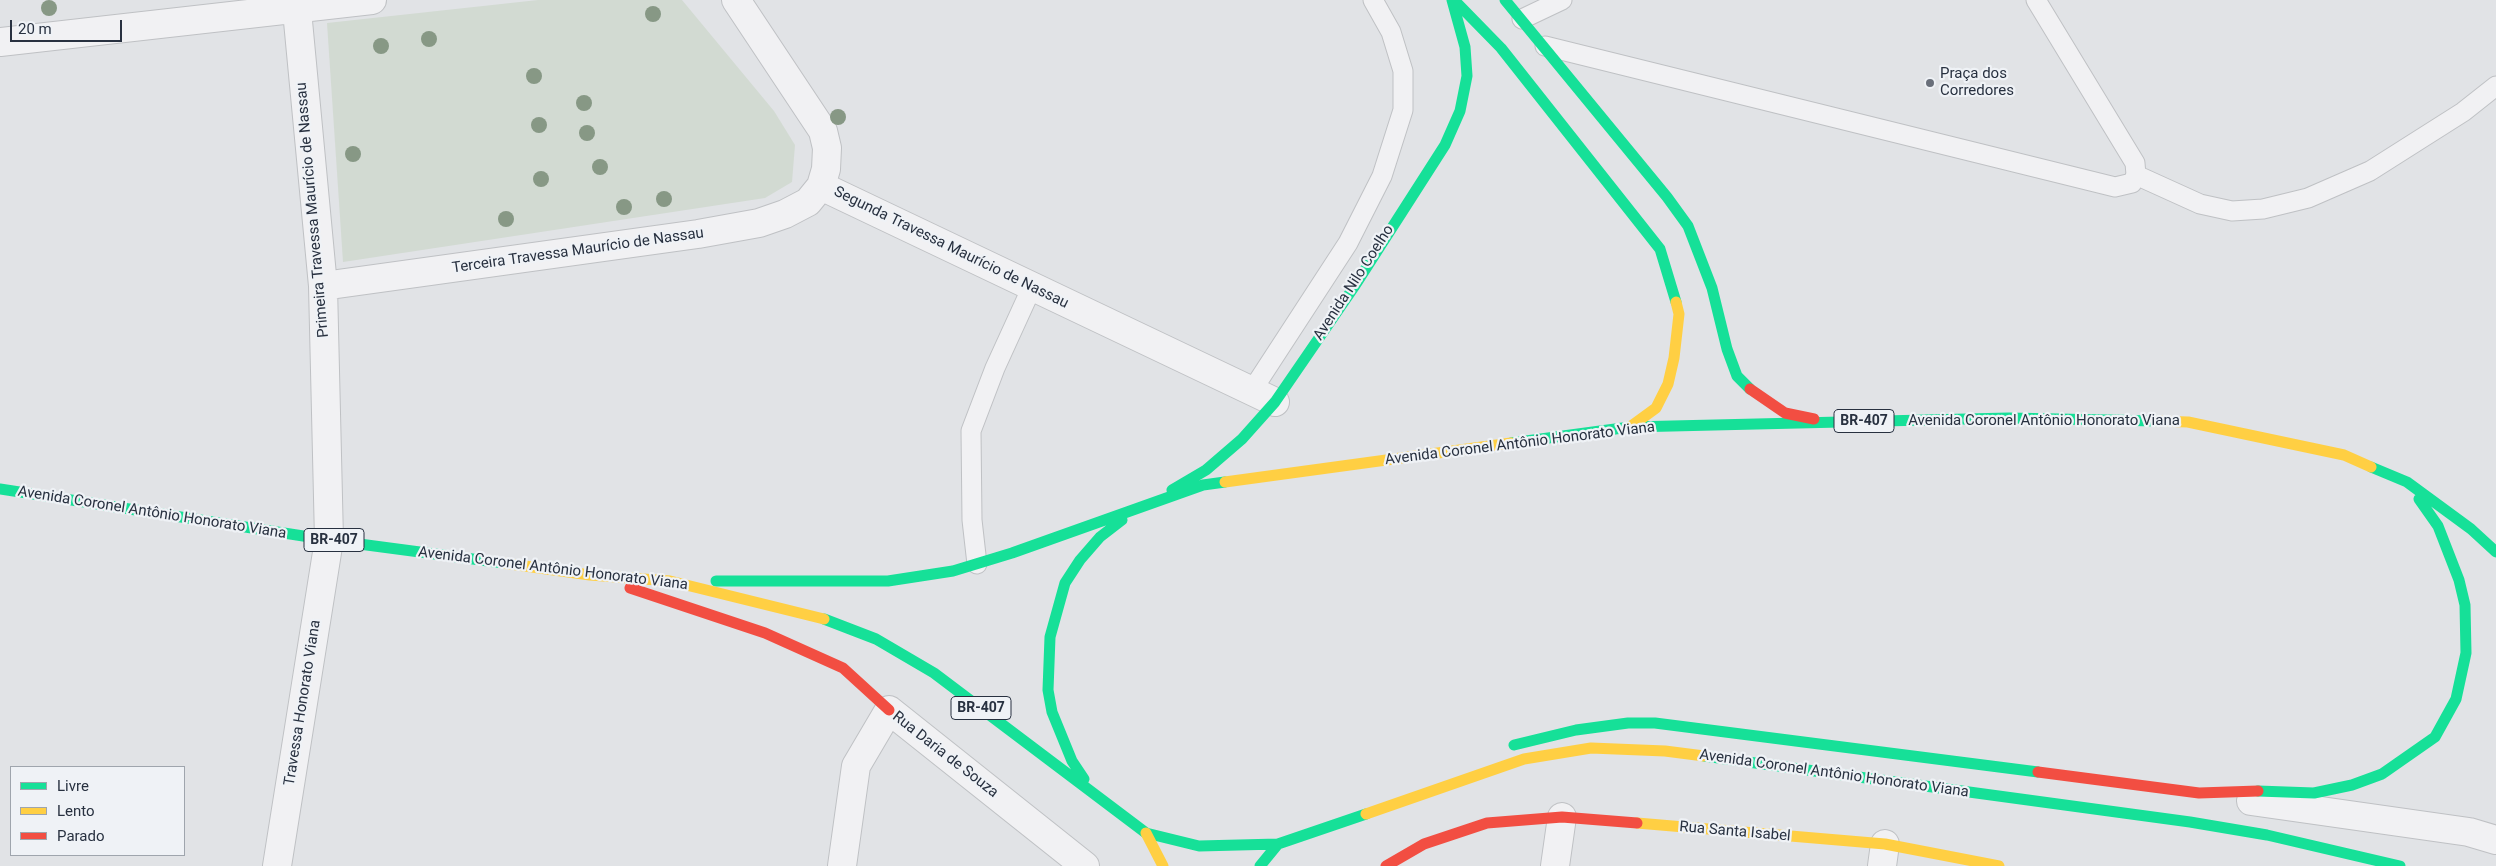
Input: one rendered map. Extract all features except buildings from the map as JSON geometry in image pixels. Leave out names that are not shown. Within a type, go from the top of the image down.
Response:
[{"type":"main road","name":"Avenida Nilo Coelho","points":[[1139,508],[1206,470],[1242,439],[1263,397],[1354,287],[1445,145],[1457,120],[1467,76],[1465,47],[1453,0]]},
{"type":"main road","name":"Avenida Nilo Coelho","points":[[1453,0],[1501,48],[1660,249],[1672,282],[1679,314],[1674,358],[1668,384],[1656,408],[1630,427]]},
{"type":"main road","points":[[1505,0],[1545,46],[1667,196],[1688,226],[1712,288],[1727,349],[1737,376],[1756,395],[1785,412],[1828,421]]},
{"type":"main road","name":"Avenida Coronel Antônio Honorato Viana","points":[[1139,508],[1203,485],[1630,427],[2009,418],[2188,422],[2344,455],[2407,482],[2471,529],[2496,552]]},
{"type":"main road","name":"Avenida Coronel Antônio Honorato Viana","points":[[1501,749],[1549,735],[1576,730],[1628,723],[1656,723],[2199,794],[2314,793],[2352,785],[2382,774],[2435,737],[2456,699],[2466,654],[2465,604],[2452,559],[2438,526],[2407,482]]},
{"type":"main road","name":"Avenida Coronel Antônio Honorato Viana","points":[[0,489],[329,540],[590,574],[670,581],[830,620],[876,639],[908,656],[934,673],[1146,833],[1199,846],[1278,844],[1524,759],[1592,748],[1624,748],[1665,751],[2190,822],[2267,835],[2400,866]]},
{"type":"main road","points":[[1094,793],[1072,761],[1052,712],[1048,690],[1050,638],[1065,583],[1080,560],[1100,537],[1139,508]]},
{"type":"main road","name":"BR-407","points":[[670,581],[888,582],[953,571],[977,564],[1139,508]]},
{"type":"main road","points":[[590,574],[765,633],[843,668],[889,710]]},
{"type":"main road","name":"Avenida Coronel Antônio Honorato Viana","points":[[1278,844],[1376,798]]},
{"type":"main road","name":"Rua Santa Isabel","points":[[1386,866],[1424,844],[1487,823],[1562,817],[1883,855],[1999,866]]},
{"type":"main road","points":[[1146,833],[1163,866]]},
{"type":"main road","points":[[1260,866],[1278,844]]},
{"type":"street","points":[[0,42],[296,4],[372,0]]},
{"type":"street","name":"Segunda Travessa Maurício de Nassau","points":[[736,0],[823,131],[827,148],[826,169],[821,186],[1263,397]]},
{"type":"street","name":"Primeira Travessa Maurício de Nassau","points":[[296,4],[323,286],[329,540]]},
{"type":"street","name":"Terceira Travessa Maurício de Nassau","points":[[323,286],[698,234],[759,223],[785,214],[808,202],[821,186]]},
{"type":"street","name":"Travessa Honorato Viana","points":[[277,866],[329,540]]},
{"type":"street","name":"Rua Daria de Souza","points":[[842,866],[856,766],[889,710],[1084,866]]},
{"type":"street","points":[[2199,794],[2469,832],[2496,840]]},
{"type":"street","points":[[1555,866],[1562,817]]},
{"type":"lane","points":[[1263,397],[1348,243],[1382,176],[1403,110],[1403,71],[1391,32],[1373,0]]},
{"type":"lane","points":[[1522,19],[1562,0]]},
{"type":"lane","points":[[1545,46],[2115,187],[2132,183],[2136,175],[2135,163],[2036,0]]},
{"type":"lane","points":[[2136,175],[2200,204],[2232,211],[2263,210],[2308,198],[2370,171],[2463,112],[2496,86]]},
{"type":"lane","points":[[977,564],[972,520],[971,431],[995,368],[1032,287]]},
{"type":"shaded area","points":[[538,0],[682,0],[774,111],[795,145],[792,182],[765,198],[343,262],[327,23]]},
{"type":"traffic: fast","points":[[1172,490],[1206,470],[1242,439],[1275,402],[1354,287],[1445,145],[1460,111],[1467,76],[1465,47],[1452,0]]},
{"type":"traffic: fast","points":[[1505,0],[1667,197],[1688,226],[1712,288],[1727,349],[1737,376],[1750,389]]},
{"type":"traffic: fast","points":[[1455,1],[1501,48],[1660,249],[1676,302]]},
{"type":"traffic: fast","points":[[1511,443],[1630,427],[2009,418],[2157,421]]},
{"type":"traffic: fast","points":[[2371,467],[2407,482],[2471,529],[2496,552]]},
{"type":"traffic: fast","points":[[716,581],[888,581],[953,571],[1012,553],[1203,485],[1225,482]]},
{"type":"traffic: fast","points":[[0,489],[329,540],[503,563]]},
{"type":"traffic: fast","points":[[2258,791],[2314,793],[2352,785],[2382,774],[2435,737],[2456,699],[2466,653],[2465,605],[2459,580],[2438,526],[2419,499]]},
{"type":"traffic: fast","points":[[1084,779],[1072,761],[1052,712],[1048,690],[1050,637],[1065,583],[1080,560],[1100,537],[1122,520]]},
{"type":"traffic: fast","points":[[824,619],[876,639],[934,673],[1146,833],[1199,846],[1278,844],[1366,814]]},
{"type":"traffic: fast","points":[[1514,745],[1576,730],[1628,723],[1655,723],[2038,772]]},
{"type":"traffic: fast","points":[[1704,756],[2190,822],[2267,835],[2400,866]]},
{"type":"traffic: fast","points":[[1260,866],[1278,844]]},
{"type":"traffic: slow","points":[[1630,427],[1656,408],[1668,384],[1674,358],[1679,314],[1676,302]]},
{"type":"traffic: slow","points":[[2157,421],[2188,422],[2344,455],[2371,467]]},
{"type":"traffic: slow","points":[[1225,482],[1511,443]]},
{"type":"traffic: slow","points":[[503,563],[590,575],[670,581],[824,619]]},
{"type":"traffic: slow","points":[[1366,814],[1524,759],[1591,748],[1665,751],[1704,756]]},
{"type":"traffic: slow","points":[[1637,823],[1885,844],[1999,866]]},
{"type":"traffic: slow","points":[[1146,833],[1163,866]]},
{"type":"traffic: jam","points":[[1750,389],[1785,413],[1814,419]]},
{"type":"traffic: jam","points":[[630,588],[765,633],[843,668],[889,710]]},
{"type":"traffic: jam","points":[[2038,772],[2199,793],[2258,791]]},
{"type":"traffic: jam","points":[[1386,866],[1424,844],[1487,823],[1562,817],[1637,823]]},
{"type":"place","name":"Praça dos Corredores","points":[[1930,83]]}]
